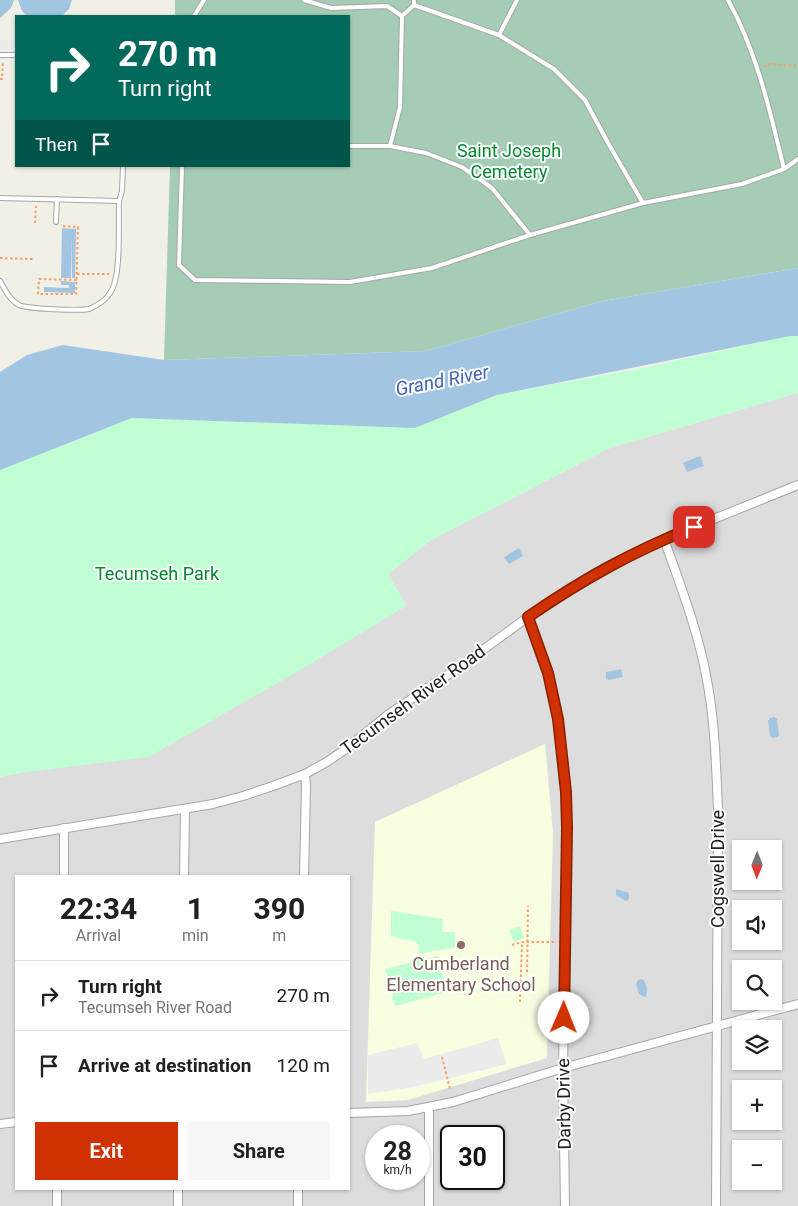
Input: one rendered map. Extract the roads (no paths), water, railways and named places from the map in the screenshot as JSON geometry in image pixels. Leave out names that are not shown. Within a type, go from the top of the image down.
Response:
[{"type":"street","name":"Tecumseh River Road","points":[[0,839],[185,809],[243,796],[304,774],[346,749],[389,714],[461,666],[528,617],[597,572],[664,539],[798,485]]},
{"type":"street","name":"Cogswell Drive","points":[[664,539],[699,642],[707,677],[711,715],[718,809],[716,1206]]},
{"type":"street","name":"Darby Drive","points":[[528,617],[548,673],[558,719],[563,756],[567,828],[563,1068],[565,1206]]},
{"type":"street","points":[[304,774],[306,786],[304,875]]},
{"type":"street","points":[[184,875],[185,809]]},
{"type":"street","points":[[64,828],[64,875]]},
{"type":"street","points":[[350,1113],[408,1111],[453,1102],[563,1068],[798,1004]]},
{"type":"street","points":[[429,1107],[429,1206]]},
{"type":"street","points":[[0,1124],[15,1122]]},
{"type":"street","points":[[57,1190],[57,1206]]},
{"type":"street","points":[[178,1190],[178,1206]]},
{"type":"street","points":[[298,1190],[298,1206]]},
{"type":"lane","points":[[195,15],[204,0]]},
{"type":"lane","points":[[304,0],[331,8],[387,6],[402,16]]},
{"type":"lane","points":[[387,0],[387,6]]},
{"type":"lane","points":[[499,35],[517,0]]},
{"type":"lane","points":[[728,0],[737,17],[764,88],[784,169]]},
{"type":"lane","points":[[390,146],[400,106],[402,16],[414,2],[499,35],[554,69],[585,100],[644,203]]},
{"type":"lane","points":[[1,55],[15,55]]},
{"type":"lane","points":[[350,146],[390,146],[426,153],[462,167],[492,188],[530,235]]},
{"type":"lane","points":[[182,167],[179,266],[195,280],[350,282],[432,268],[530,235],[644,203],[742,184],[784,169],[798,159]]},
{"type":"lane","points":[[0,281],[9,297],[20,305],[32,308],[87,309],[97,305],[110,293],[117,274],[122,167]]},
{"type":"lane","points":[[0,198],[119,201]]},
{"type":"lane","points":[[56,222],[57,200]]},
{"type":"lane","points":[[0,292],[6,292]]},
{"type":"water","points":[[0,0],[14,0],[11,8],[0,18]]},
{"type":"water","points":[[18,0],[72,0],[69,9],[63,15],[26,15],[22,11]]},
{"type":"water","points":[[62,228],[76,229],[75,278],[72,278],[72,238],[71,278],[61,278]]},
{"type":"water","name":"Grand River","points":[[798,268],[798,336],[790,336],[497,395],[415,428],[132,418],[0,470],[0,372],[27,355],[63,345],[164,360],[426,351],[603,301]]},
{"type":"water","points":[[61,281],[75,282],[75,293],[44,292],[44,287],[69,288],[69,285],[61,285]]},
{"type":"water","points":[[700,456],[704,466],[687,472],[683,463]]},
{"type":"water","points":[[519,548],[523,556],[509,564],[504,557]]},
{"type":"water","points":[[621,669],[623,677],[606,679],[606,672]]},
{"type":"water","points":[[774,717],[777,719],[779,735],[773,738],[770,736],[768,721]]},
{"type":"water","points":[[617,889],[629,893],[629,899],[626,901],[616,895]]},
{"type":"water","points":[[641,979],[645,982],[646,986],[647,994],[644,997],[639,994],[636,984]]},
{"type":"place","name":"Cumberland Elementary School","points":[[461,945]]},
{"type":"park label","name":"Saint Joseph Cemetery","points":[[509,161]]},
{"type":"park label","name":"Tecumseh Park","points":[[157,574]]}]
